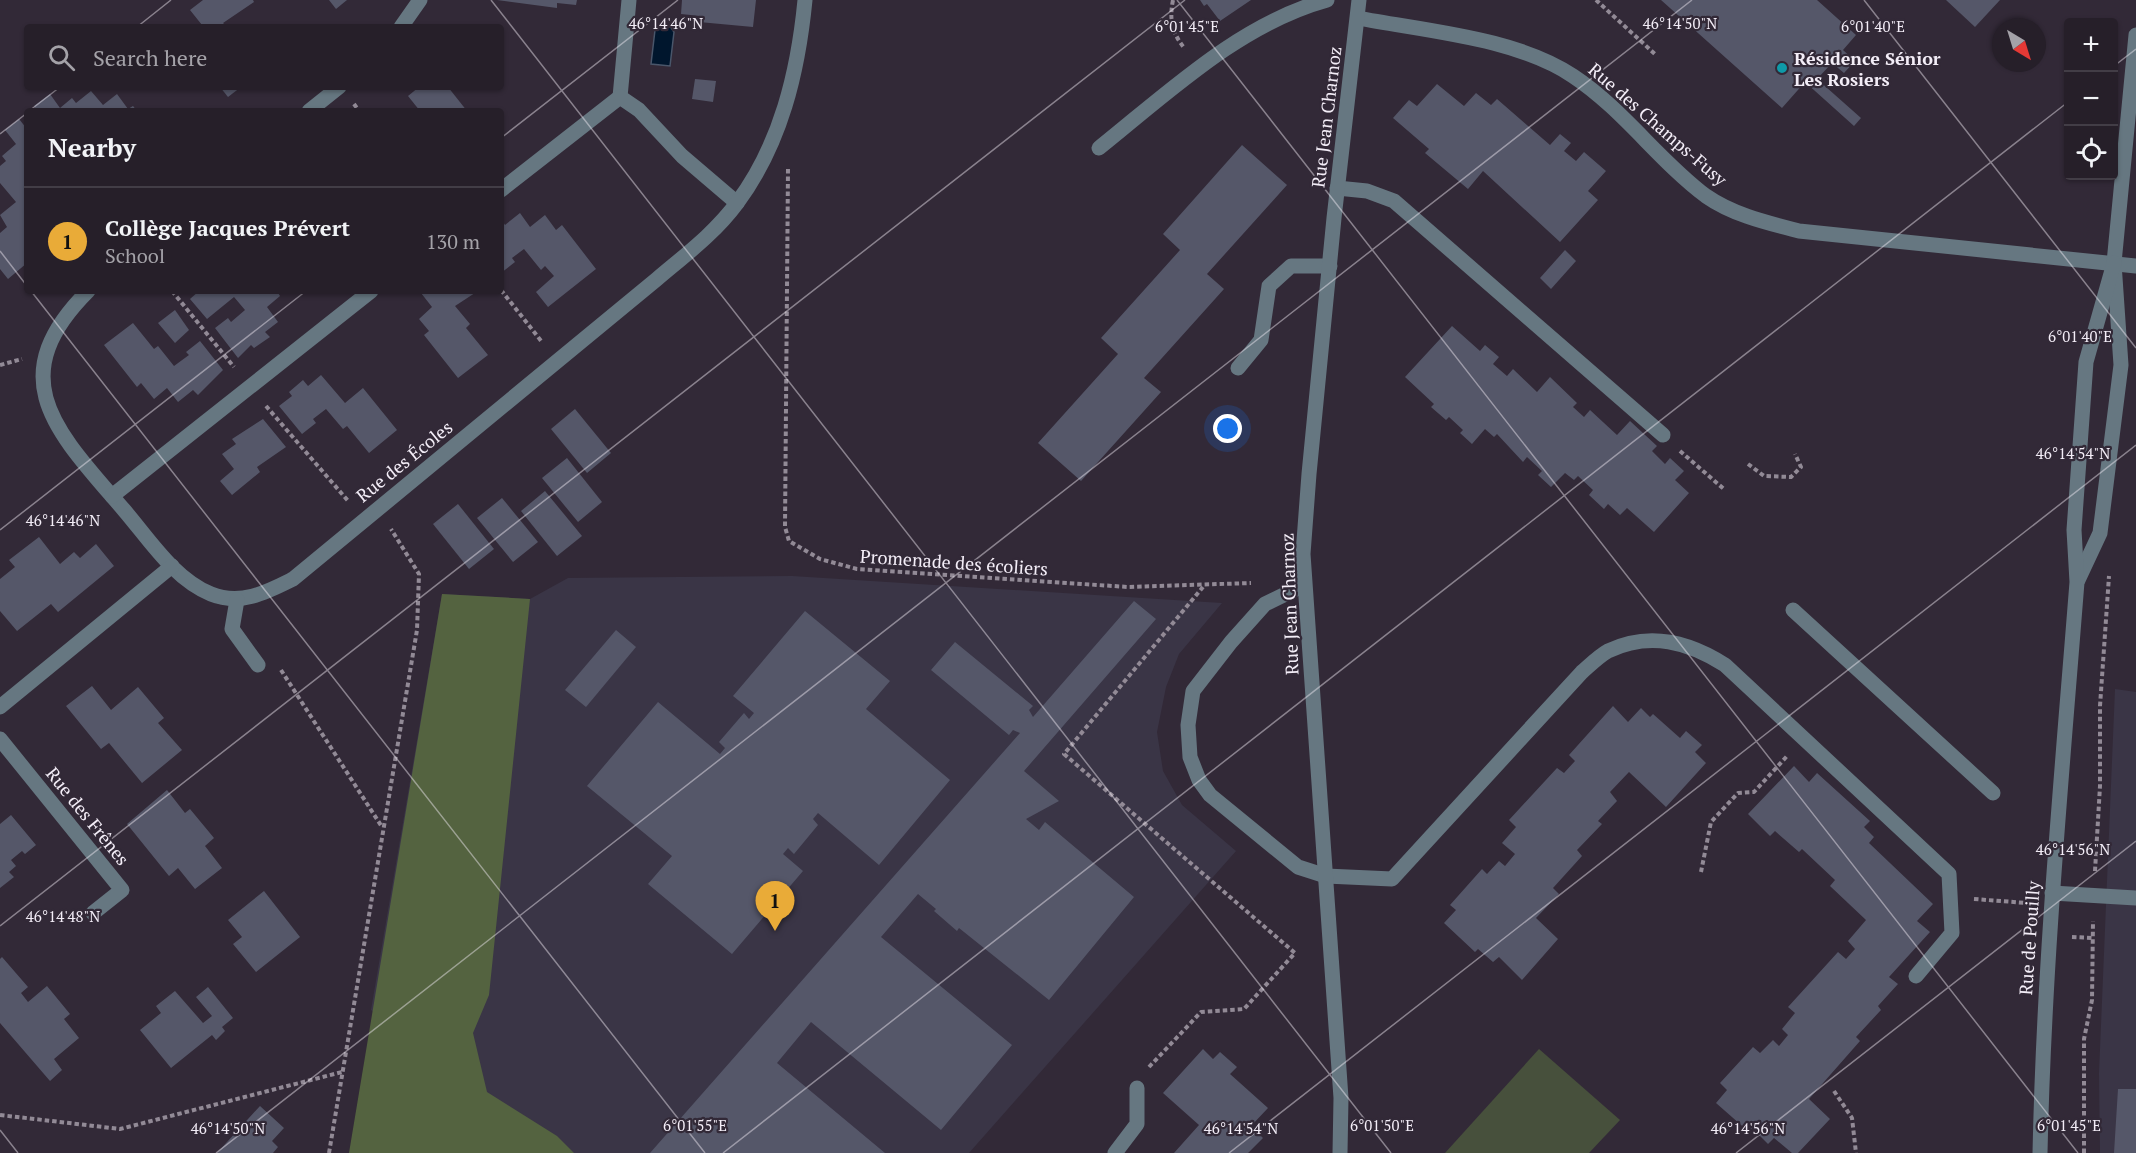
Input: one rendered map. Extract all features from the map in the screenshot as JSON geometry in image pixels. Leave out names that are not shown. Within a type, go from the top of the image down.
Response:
[{"type":"street","points":[[403,24],[420,0]]},
{"type":"street","points":[[504,188],[620,97],[629,0]]},
{"type":"street","name":"Rue des Écoles","points":[[84,294],[67,309],[48,331],[38,354],[37,391],[40,407],[54,428],[112,496],[172,566],[191,584],[212,595],[237,600],[263,594],[293,579],[705,238],[737,204],[778,126],[796,72],[805,0]]},
{"type":"street","points":[[1099,148],[1200,67],[1267,24],[1305,6],[1327,0]]},
{"type":"street","name":"Rue Jean Charnoz","points":[[1340,1153],[1341,1098],[1304,585],[1309,474],[1337,188],[1359,0]]},
{"type":"street","name":"Rue des Champs-Fusy","points":[[1358,18],[1482,41],[1549,62],[1574,77],[1611,106],[1676,171],[1707,197],[1734,212],[1766,223],[1799,231],[2136,266]]},
{"type":"street","name":"Rue de Pouilly","points":[[2077,582],[2100,533],[2121,365],[2114,263],[2136,35]]},
{"type":"street","points":[[313,108],[335,90]]},
{"type":"street","points":[[620,97],[639,110],[682,156],[737,204]]},
{"type":"street","points":[[1337,188],[1367,191],[1394,201],[1663,435]]},
{"type":"street","name":"Rue de Pouilly","points":[[2040,1153],[2042,1039],[2077,582],[2074,530],[2086,362],[2114,263]]},
{"type":"street","points":[[1238,369],[1261,340],[1269,286],[1291,266],[1330,266]]},
{"type":"street","points":[[112,496],[367,294]]},
{"type":"street","points":[[0,707],[172,566]]},
{"type":"street","points":[[1304,585],[1265,604],[1230,642],[1193,691],[1189,736],[1190,757],[1199,780],[1210,795],[1298,867],[1326,876],[1392,879],[1582,672],[1608,651],[1633,643],[1666,639],[1700,649],[1725,665],[1949,874],[1952,933],[1916,976]]},
{"type":"street","points":[[237,600],[232,629],[258,665]]},
{"type":"street","points":[[1793,610],[1993,793]]},
{"type":"street","name":"Rue des Frênes","points":[[0,739],[122,890],[93,913]]},
{"type":"street","points":[[2052,893],[2136,898]]},
{"type":"street","points":[[1115,1153],[1137,1124],[1137,1088]]},
{"type":"path","points":[[1173,0],[1170,14],[1173,34],[1200,67]]},
{"type":"path","points":[[1596,0],[1656,56]]},
{"type":"path","name":"Promenade des écoliers","points":[[789,159],[785,515],[789,541],[820,559],[857,569],[1128,588],[1263,582]]},
{"type":"path","points":[[503,294],[556,360]]},
{"type":"path","points":[[1748,464],[1764,476],[1791,477],[1801,467],[1795,454]]},
{"type":"path","points":[[1685,456],[1725,490]]},
{"type":"path","points":[[329,1153],[382,827],[417,630],[419,574],[376,509]]},
{"type":"path","points":[[2084,1153],[2084,1039],[2092,1000],[2093,896],[2100,786],[2100,706],[2109,574]]},
{"type":"path","points":[[1137,1088],[1141,1076],[1201,1012],[1244,1009],[1295,953],[1064,754],[1203,586]]},
{"type":"path","points":[[258,665],[279,667],[382,827]]},
{"type":"path","points":[[1701,872],[1712,822],[1738,793],[1754,792],[1803,739]]},
{"type":"path","points":[[1950,897],[2027,903],[2026,913]]},
{"type":"path","points":[[2049,935],[2092,938]]},
{"type":"path","points":[[0,1115],[120,1129],[342,1072]]},
{"type":"path","points":[[1834,1091],[1852,1118],[1856,1153]]},
{"type":"shaded area","points":[[792,576],[1222,603],[1179,654],[1166,687],[1157,732],[1163,771],[1182,805],[1236,851],[969,1153],[538,1153],[371,1010],[442,594],[530,599],[568,578]]},
{"type":"shaded area","points":[[2115,689],[2136,692],[2136,1153],[2100,1153],[2099,1073]]},
{"type":"green space","points":[[442,594],[530,599],[489,995],[473,1033],[487,1092],[557,1136],[574,1153],[349,1153]]},
{"type":"green space","points":[[1539,1049],[1620,1120],[1589,1153],[1445,1153]]},
{"type":"water","points":[[661,24],[670,26],[674,32],[670,66],[651,64],[655,30]]},
{"type":"building","points":[[203,0],[253,0],[254,2],[224,24],[201,24],[190,10]]},
{"type":"building","points":[[329,0],[347,0],[336,9]]},
{"type":"building","points":[[497,0],[577,0],[576,5],[557,3],[557,8]]},
{"type":"building","points":[[682,0],[756,0],[753,27],[699,22],[700,16],[681,14]]},
{"type":"building","points":[[1200,0],[1251,0],[1220,21],[1207,4],[1204,6]]},
{"type":"building","name":"Résidence Sénior Les Rosiers","points":[[1661,0],[1817,0],[1856,35],[1843,50],[1855,61],[1844,73],[1832,63],[1817,79],[1861,118],[1854,126],[1805,82],[1782,108]]},
{"type":"building","points":[[1946,0],[2000,0],[1975,27]]},
{"type":"building","points":[[695,79],[716,81],[713,102],[692,99]]},
{"type":"building","points":[[1437,84],[1464,106],[1476,93],[1491,105],[1497,99],[1550,145],[1560,134],[1571,143],[1564,151],[1576,161],[1584,152],[1606,171],[1588,191],[1598,200],[1560,242],[1483,171],[1468,189],[1425,153],[1429,149],[1393,118],[1409,100],[1417,106]]},
{"type":"building","points":[[222,90],[237,90],[228,97]]},
{"type":"building","points":[[415,90],[450,90],[465,108],[418,108],[408,96]]},
{"type":"building","points":[[91,91],[103,105],[117,94],[127,108],[60,108],[72,98],[76,103]]},
{"type":"building","points":[[50,94],[60,108],[35,108],[34,106]]},
{"type":"building","points":[[19,119],[24,125],[24,266],[8,279],[0,269],[0,233],[7,227],[0,215],[16,202],[0,183],[0,166],[6,161],[2,156],[16,144],[5,130]]},
{"type":"building","points":[[1242,145],[1287,185],[1207,274],[1224,289],[1144,378],[1161,392],[1081,481],[1038,443],[1118,354],[1101,338],[1180,250],[1163,234]]},
{"type":"building","points":[[520,213],[530,227],[545,215],[556,230],[562,225],[596,269],[548,307],[536,292],[554,276],[545,266],[541,270],[524,249],[512,258],[515,262],[504,271],[504,224],[505,225]]},
{"type":"building","points":[[1565,250],[1576,261],[1551,289],[1540,278]]},
{"type":"building","points":[[196,294],[279,294],[280,296],[267,307],[278,322],[265,332],[270,337],[254,348],[251,345],[238,358],[215,328],[228,318],[231,322],[245,310],[234,297],[207,319],[190,299]]},
{"type":"building","points":[[422,294],[473,294],[455,306],[470,324],[466,328],[488,355],[458,378],[424,335],[429,331],[419,319],[432,307]]},
{"type":"building","points":[[175,310],[189,330],[175,343],[158,323]]},
{"type":"building","points":[[133,323],[154,349],[158,346],[174,366],[189,355],[186,352],[200,341],[223,370],[198,395],[193,390],[178,402],[167,388],[154,399],[141,383],[137,387],[104,345]]},
{"type":"building","points":[[1452,326],[1480,351],[1485,345],[1499,357],[1493,364],[1507,376],[1513,369],[1537,392],[1550,377],[1577,403],[1573,407],[1584,417],[1590,410],[1617,435],[1630,421],[1657,446],[1652,451],[1665,464],[1670,458],[1684,471],[1675,480],[1689,493],[1654,532],[1627,508],[1620,515],[1608,504],[1604,509],[1589,495],[1593,490],[1578,476],[1574,480],[1565,473],[1551,487],[1538,475],[1542,471],[1527,457],[1523,462],[1497,434],[1494,437],[1485,429],[1472,444],[1460,433],[1463,430],[1449,417],[1446,420],[1431,407],[1434,404],[1405,377]]},
{"type":"building","points":[[321,375],[345,403],[363,388],[397,430],[369,453],[347,426],[343,429],[326,409],[313,419],[316,423],[302,434],[279,406],[292,396],[289,392],[303,380],[308,386]]},
{"type":"building","points":[[575,409],[611,453],[587,473],[551,429]]},
{"type":"building","points":[[263,419],[286,447],[257,467],[260,472],[232,495],[220,481],[234,469],[222,454],[236,444],[232,439]]},
{"type":"building","points":[[567,458],[602,502],[578,522],[542,478]]},
{"type":"building","points":[[545,491],[582,536],[557,556],[521,511]]},
{"type":"building","points":[[502,498],[538,542],[513,562],[477,518]]},
{"type":"building","points":[[458,504],[494,549],[469,569],[433,524]]},
{"type":"building","points":[[39,537],[60,564],[74,552],[80,558],[96,544],[114,566],[58,612],[51,604],[17,631],[0,611],[0,579],[15,567],[9,560]]},
{"type":"building","points":[[1134,601],[1156,619],[1024,771],[1059,801],[1026,819],[1039,830],[1045,822],[1134,897],[1049,1000],[959,928],[957,931],[918,894],[881,937],[1012,1045],[941,1130],[811,1022],[777,1063],[885,1153],[650,1153],[1020,733],[1013,730],[1009,735],[931,670],[955,642],[1033,706],[1029,710],[1033,717]]},
{"type":"building","points":[[805,611],[890,681],[866,709],[950,780],[879,865],[818,813],[813,819],[818,825],[794,854],[788,848],[783,854],[803,871],[732,954],[648,884],[672,856],[587,786],[658,702],[720,754],[725,748],[719,742],[744,713],[749,719],[754,713],[733,696]]},
{"type":"building","points":[[616,630],[636,647],[586,707],[565,690]]},
{"type":"building","points":[[92,686],[111,710],[138,687],[164,718],[158,723],[182,750],[142,783],[109,743],[101,749],[66,706]]},
{"type":"building","points":[[1613,706],[1628,722],[1641,708],[1650,717],[1653,714],[1680,738],[1686,731],[1702,745],[1695,752],[1706,763],[1666,807],[1629,772],[1610,792],[1617,801],[1598,821],[1602,824],[1577,850],[1582,856],[1553,888],[1559,894],[1536,918],[1558,939],[1522,980],[1499,957],[1493,962],[1478,949],[1475,952],[1444,923],[1456,910],[1450,905],[1482,869],[1487,874],[1499,861],[1505,866],[1515,854],[1502,843],[1516,827],[1509,820],[1557,768],[1564,773],[1575,761],[1569,755]]},
{"type":"building","points":[[1794,766],[1809,782],[1817,773],[1870,821],[1864,827],[1874,837],[1869,843],[1933,904],[1917,921],[1930,932],[1889,977],[1898,984],[1878,1006],[1881,1010],[1856,1037],[1860,1041],[1809,1099],[1830,1119],[1798,1153],[1792,1153],[1774,1138],[1768,1144],[1752,1128],[1749,1132],[1716,1103],[1727,1090],[1720,1083],[1753,1047],[1760,1053],[1773,1040],[1779,1046],[1788,1035],[1782,1029],[1795,1013],[1788,1007],[1838,952],[1846,959],[1855,949],[1848,941],[1866,920],[1830,886],[1835,880],[1802,849],[1799,852],[1775,831],[1770,836],[1748,814]]},
{"type":"building","points":[[167,790],[185,813],[190,809],[214,838],[205,846],[222,868],[195,889],[178,868],[169,876],[127,824]]},
{"type":"building","points":[[11,815],[36,845],[25,854],[22,851],[11,860],[16,866],[9,872],[14,877],[0,888],[0,824]]},
{"type":"building","points":[[264,891],[300,937],[256,972],[233,944],[242,937],[228,920]]},
{"type":"building","points":[[2,957],[28,987],[21,993],[28,1002],[47,986],[70,1014],[64,1019],[79,1038],[54,1059],[62,1070],[50,1081],[0,1023],[0,959]]},
{"type":"building","points":[[208,987],[233,1018],[222,1027],[225,1031],[216,1040],[212,1035],[171,1068],[140,1030],[161,1013],[156,1006],[175,991],[203,1023],[212,1016],[196,997]]},
{"type":"building","points":[[1203,1049],[1213,1059],[1220,1052],[1237,1067],[1230,1074],[1268,1108],[1251,1126],[1263,1138],[1248,1153],[1174,1153],[1199,1125],[1163,1093]]},
{"type":"building","points":[[2118,1089],[2136,1089],[2136,1153],[2114,1153]]},
{"type":"building","points":[[260,1106],[284,1128],[272,1141],[278,1147],[273,1153],[217,1153]]},
{"type":"place","name":"Résidence Sénior Les Rosiers","points":[[1782,68]]},
{"type":"place","name":"Collège Jacques Prévert","points":[[775,931]]}]
